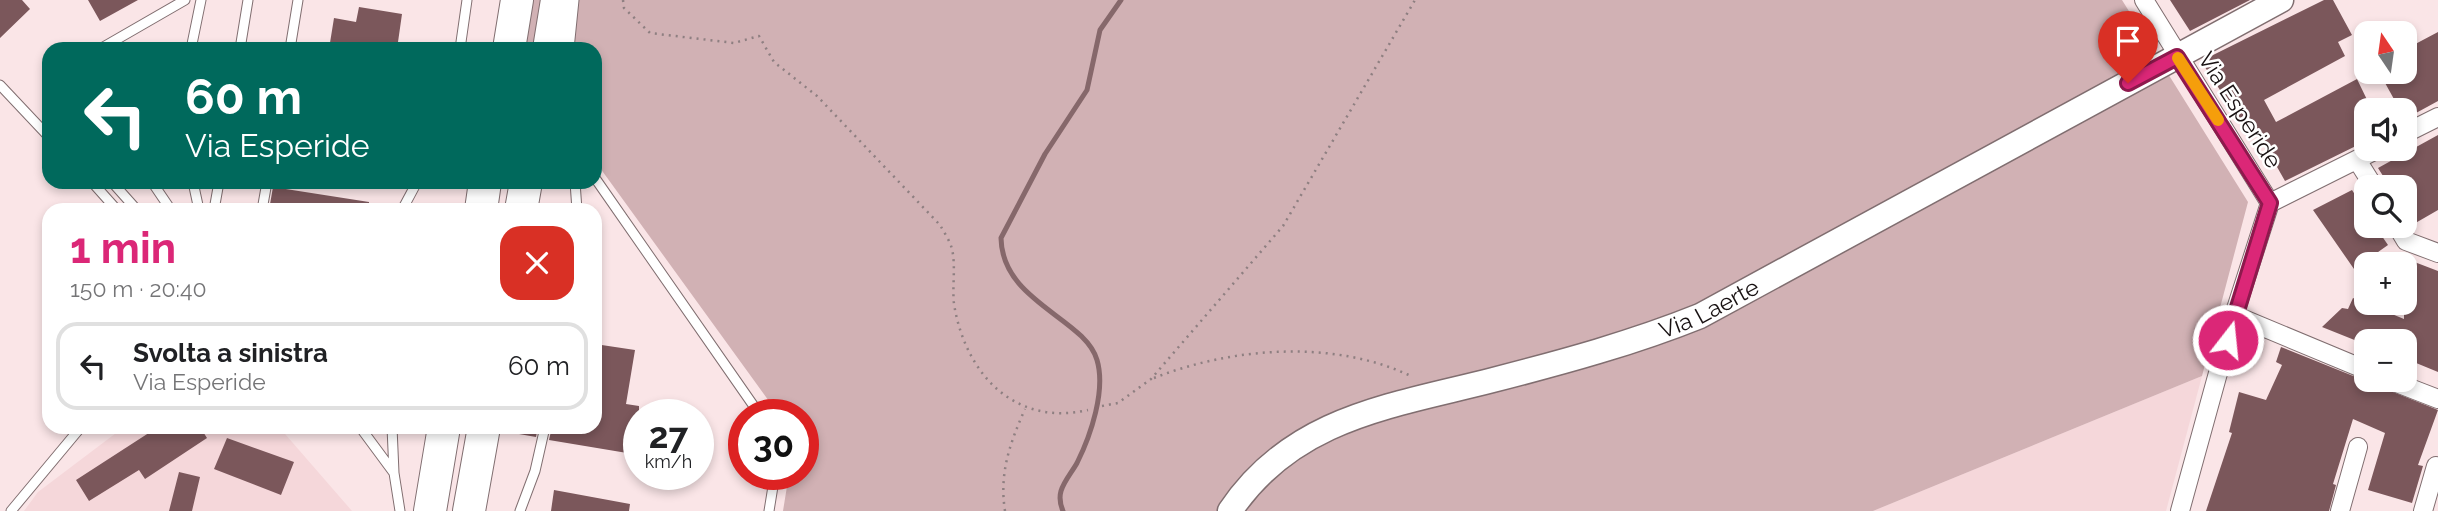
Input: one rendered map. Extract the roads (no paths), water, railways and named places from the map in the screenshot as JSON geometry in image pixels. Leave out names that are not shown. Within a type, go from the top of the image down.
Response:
[{"type":"highway","points":[[510,42],[517,0]]},
{"type":"highway","points":[[550,42],[557,0]]},
{"type":"highway","points":[[430,511],[443,434]]},
{"type":"highway","points":[[469,511],[483,434]]},
{"type":"street","name":"Via Esperide","points":[[2144,0],[2270,203],[2234,315],[2180,511]]},
{"type":"street","name":"Via Laerte","points":[[1230,511],[1265,470],[1322,430],[1394,403],[1440,394],[1612,348],[1700,316],[2281,0]]},
{"type":"street","points":[[2417,128],[2438,117]]},
{"type":"street","points":[[2270,203],[2355,161]]},
{"type":"street","points":[[2404,238],[2438,253]]},
{"type":"street","points":[[2234,315],[2354,365]]},
{"type":"street","points":[[2417,391],[2438,400]]},
{"type":"street","points":[[2340,511],[2358,447]]},
{"type":"street","points":[[2423,511],[2436,466]]},
{"type":"lane","points":[[112,42],[185,0]]},
{"type":"lane","points":[[192,42],[201,0]]},
{"type":"lane","points":[[241,42],[248,0]]},
{"type":"lane","points":[[291,42],[298,0]]},
{"type":"lane","points":[[461,42],[467,0]]},
{"type":"lane","points":[[570,42],[574,0]]},
{"type":"lane","points":[[0,85],[42,129]]},
{"type":"lane","points":[[602,188],[749,399]]},
{"type":"lane","points":[[98,189],[111,203]]},
{"type":"lane","points":[[119,189],[131,203]]},
{"type":"lane","points":[[11,511],[75,434]]},
{"type":"lane","points":[[365,434],[394,472]]},
{"type":"lane","points":[[392,434],[400,511]]},
{"type":"lane","points":[[520,511],[535,471],[543,434]]},
{"type":"lane","points":[[769,511],[772,490]]},
{"type":"waterway","points":[[1063,511],[1061,491],[1082,452],[1096,412],[1100,385],[1097,360],[1089,345],[1077,332],[1029,294],[1015,278],[1005,260],[1001,238],[1045,154],[1087,90],[1100,30],[1121,0]]}]
